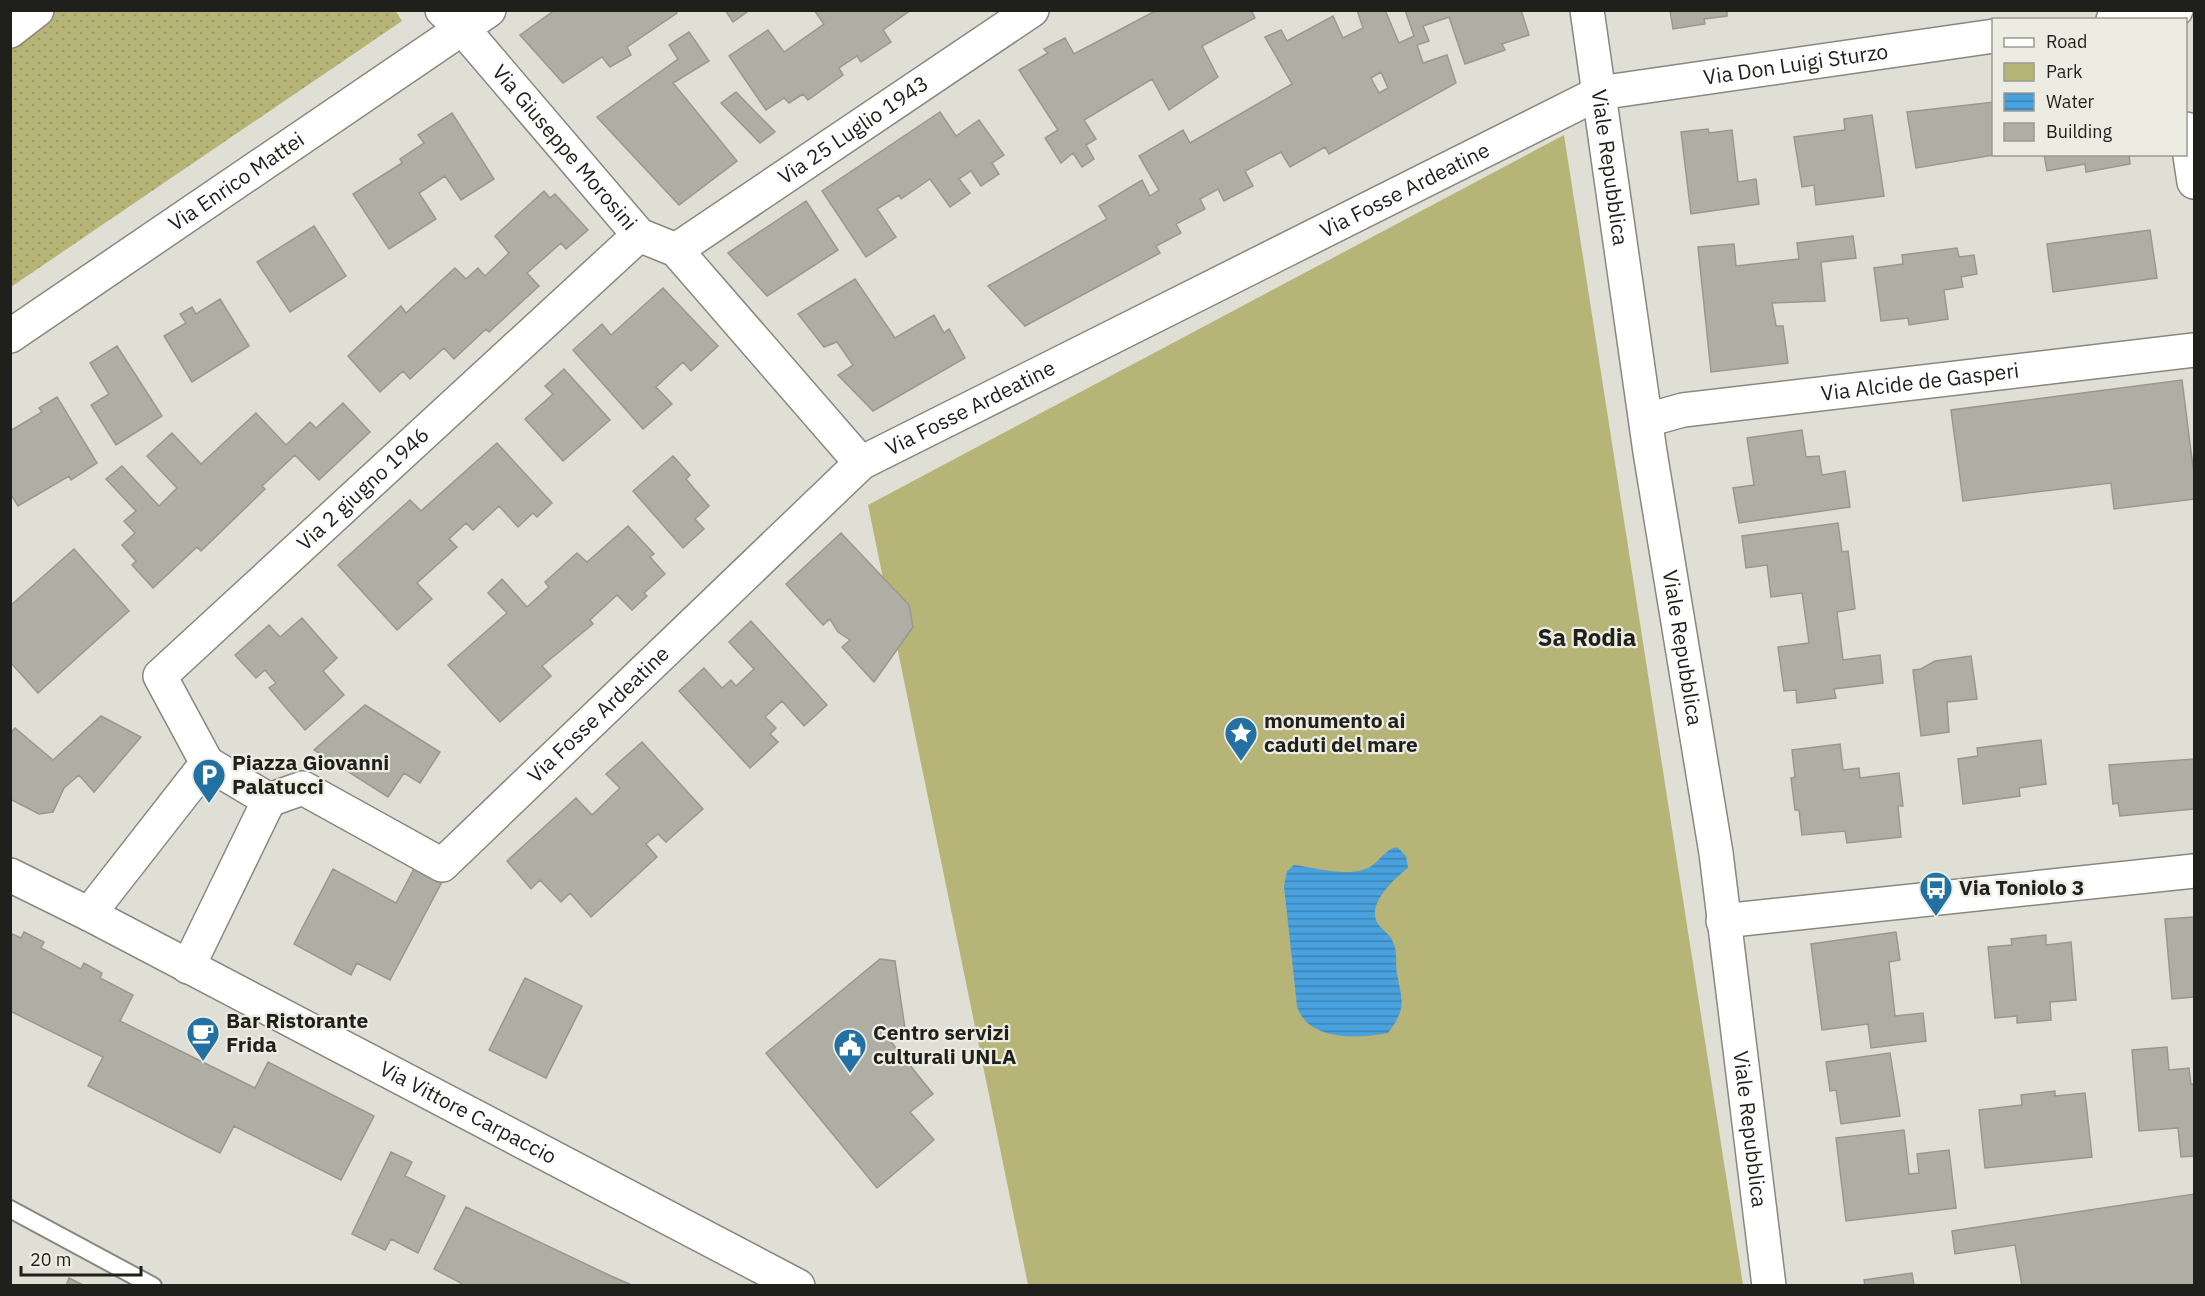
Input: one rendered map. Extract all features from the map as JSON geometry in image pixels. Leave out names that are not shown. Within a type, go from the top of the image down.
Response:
[{"type":"street","points":[[10,31],[38,10]]},
{"type":"street","name":"Via Enrico Mattei","points":[[10,336],[452,20],[489,10]]},
{"type":"street","name":"Via 25 Luglio 1943","points":[[676,250],[1032,10]]},
{"type":"street","name":"Viale Repubblica","points":[[1587,10],[1647,420],[1716,853],[1768,1286]]},
{"type":"street","points":[[2130,18],[2169,13]]},
{"type":"street","name":"Via Giuseppe Morosini","points":[[452,20],[639,235],[676,250],[861,463]]},
{"type":"street","name":"Via Don Luigi Sturzo","points":[[1599,93],[1992,36]]},
{"type":"street","name":"Via Fosse Ardeatine","points":[[268,800],[303,788],[442,865],[861,463],[1599,93]]},
{"type":"street","points":[[2187,136],[2194,182]]},
{"type":"street","name":"Via 2 giugno 1946","points":[[207,763],[160,676],[639,235]]},
{"type":"street","name":"Via Alcide de Gasperi","points":[[1647,420],[1683,410],[2194,350]]},
{"type":"street","points":[[88,914],[207,763],[268,800],[188,967]]},
{"type":"street","points":[[1723,921],[2194,871]]},
{"type":"street","name":"Via Vittore Carpaccio","points":[[10,875],[798,1286]]},
{"type":"lane","points":[[10,1209],[153,1286]]},
{"type":"green space","points":[[395,10],[402,21],[11,287],[11,11]]},
{"type":"green space","points":[[1564,135],[1743,1285],[1028,1285],[868,505]]},
{"type":"water","points":[[1397,847],[1406,856],[1408,868],[1384,891],[1375,913],[1377,923],[1392,939],[1395,950],[1401,1011],[1388,1033],[1349,1036],[1322,1032],[1311,1026],[1297,1006],[1284,886],[1287,871],[1294,865],[1353,872],[1370,867],[1389,850]]},
{"type":"building","points":[[555,10],[675,10],[677,13],[627,47],[631,55],[610,67],[602,57],[563,83],[520,35]]},
{"type":"building","points":[[725,10],[746,10],[747,12],[733,22]]},
{"type":"building","points":[[814,10],[911,10],[883,30],[891,42],[861,62],[857,56],[839,68],[843,75],[808,100],[803,94],[789,103],[784,98],[766,110],[729,56],[768,30],[784,52],[824,24]]},
{"type":"building","points":[[1157,10],[1251,10],[1255,18],[1202,46],[1218,77],[1169,110],[1152,79],[1084,120],[1096,139],[1086,145],[1094,159],[1082,167],[1073,153],[1061,163],[1045,138],[1058,130],[1019,70],[1048,53],[1044,49],[1065,38],[1074,54]]},
{"type":"building","points":[[1357,10],[1385,10],[1399,43],[1414,36],[1405,10],[1521,10],[1529,35],[1502,44],[1505,50],[1465,64],[1449,17],[1423,26],[1429,41],[1417,45],[1423,63],[1447,55],[1456,83],[1329,154],[1325,147],[1290,167],[1281,152],[1245,171],[1253,186],[1224,201],[1218,189],[1200,199],[1205,209],[1176,224],[1181,233],[1156,246],[1160,253],[1025,326],[988,286],[1107,219],[1099,206],[1142,180],[1150,196],[1159,190],[1139,156],[1183,130],[1190,143],[1292,84],[1265,37],[1281,30],[1287,41],[1333,16],[1343,38],[1363,28]],"holes":[[[1381,72],[1388,88],[1379,93],[1371,78]]]},
{"type":"building","points":[[1670,10],[1727,10],[1727,16],[1704,19],[1705,24],[1673,29]]},
{"type":"building","points":[[689,32],[709,61],[673,83],[737,161],[679,205],[597,117],[678,59],[669,45]]},
{"type":"building","points":[[736,92],[775,132],[760,143],[721,103]]},
{"type":"building","points":[[1992,102],[1992,155],[1916,168],[1907,112]]},
{"type":"building","points":[[940,112],[956,136],[979,120],[1004,155],[992,163],[999,174],[981,186],[971,171],[959,179],[970,193],[950,207],[930,179],[901,199],[899,195],[877,209],[896,237],[866,257],[822,191]]},
{"type":"building","points":[[452,113],[494,179],[461,200],[445,176],[419,193],[436,219],[389,249],[353,194],[402,163],[400,159],[424,143],[418,135]]},
{"type":"building","points":[[1872,115],[1884,196],[1816,205],[1814,185],[1802,187],[1794,137],[1845,130],[1844,119]]},
{"type":"building","points":[[1708,129],[1709,133],[1732,130],[1738,182],[1756,179],[1759,204],[1691,214],[1681,132]]},
{"type":"building","points":[[2044,156],[2129,156],[2130,164],[2086,172],[2085,164],[2047,171]]},
{"type":"building","points":[[544,191],[550,198],[555,194],[588,230],[566,249],[561,243],[527,273],[539,286],[489,332],[486,329],[454,359],[444,348],[410,379],[403,371],[380,392],[348,356],[401,306],[406,313],[455,268],[466,279],[478,268],[485,276],[509,253],[495,236]]},
{"type":"building","points":[[806,201],[838,250],[767,296],[728,253]]},
{"type":"building","points":[[314,226],[346,276],[290,312],[257,262]]},
{"type":"building","points":[[2150,230],[2157,278],[2053,292],[2047,244]]},
{"type":"building","points":[[1853,236],[1856,258],[1821,262],[1825,301],[1772,303],[1776,326],[1783,326],[1788,363],[1711,372],[1698,247],[1734,244],[1736,266],[1799,259],[1797,243]]},
{"type":"building","points":[[1957,248],[1959,257],[1974,255],[1977,274],[1961,277],[1963,287],[1944,290],[1948,319],[1909,325],[1908,318],[1881,321],[1874,268],[1903,264],[1902,255]]},
{"type":"building","points":[[855,279],[895,338],[934,315],[944,333],[949,329],[965,358],[873,411],[838,375],[853,365],[837,342],[824,347],[798,314]]},
{"type":"building","points":[[663,288],[718,346],[691,371],[683,362],[656,387],[672,404],[643,429],[573,350],[602,324],[611,335]]},
{"type":"building","points":[[220,299],[249,346],[192,382],[164,336],[186,323],[180,314],[192,307],[196,314]]},
{"type":"building","points":[[117,346],[162,416],[116,445],[91,405],[109,394],[90,363]]},
{"type":"building","points":[[564,369],[610,420],[563,461],[525,419],[553,394],[545,386]]},
{"type":"building","points":[[2182,380],[2194,475],[2194,499],[2114,509],[2111,483],[1963,501],[1951,410]]},
{"type":"building","points":[[57,397],[97,463],[71,480],[69,476],[18,506],[10,493],[10,431],[42,412],[39,408]]},
{"type":"building","points":[[343,403],[370,432],[319,480],[295,455],[262,486],[265,489],[201,551],[197,547],[153,588],[132,565],[136,561],[122,545],[135,533],[124,521],[136,511],[106,479],[122,466],[159,506],[177,488],[147,456],[172,433],[201,464],[256,413],[286,445],[310,422],[316,428]]},
{"type":"building","points":[[1802,430],[1806,457],[1819,456],[1822,475],[1845,471],[1850,507],[1739,523],[1733,488],[1754,485],[1747,438]]},
{"type":"building","points":[[497,443],[552,503],[537,517],[533,513],[518,527],[499,506],[473,530],[466,523],[449,539],[457,547],[417,583],[432,599],[397,630],[338,565],[410,500],[421,511]]},
{"type":"building","points":[[673,456],[690,475],[686,479],[709,506],[695,519],[704,529],[683,548],[633,491]]},
{"type":"building","points":[[1838,523],[1842,552],[1848,551],[1855,609],[1837,612],[1843,660],[1880,655],[1883,683],[1834,689],[1836,698],[1797,703],[1796,690],[1784,691],[1778,647],[1809,643],[1802,593],[1771,597],[1767,565],[1746,568],[1742,536]]},
{"type":"building","points":[[628,526],[654,554],[650,557],[665,574],[644,593],[647,596],[632,610],[617,595],[590,620],[593,624],[542,666],[551,676],[500,722],[448,665],[507,613],[488,593],[502,579],[527,607],[549,587],[545,582],[577,553],[587,562]]},
{"type":"building","points":[[841,533],[909,605],[913,627],[874,682],[842,647],[850,640],[838,632],[830,619],[823,625],[786,584]]},
{"type":"building","points":[[74,549],[129,611],[38,693],[10,662],[10,606]]},
{"type":"building","points":[[302,618],[337,658],[323,671],[344,695],[305,730],[269,688],[276,683],[265,670],[256,678],[235,655],[269,625],[280,637]]},
{"type":"building","points":[[751,621],[827,705],[804,726],[782,701],[765,717],[776,728],[770,734],[778,742],[750,768],[679,691],[704,668],[722,688],[731,680],[736,686],[754,669],[729,642]]},
{"type":"building","points":[[1971,656],[1977,699],[1947,702],[1949,732],[1921,736],[1913,670],[1921,669],[1935,661]]},
{"type":"building","points":[[365,705],[440,752],[420,783],[404,773],[388,797],[314,750]]},
{"type":"building","points":[[101,716],[141,737],[94,792],[79,775],[64,788],[53,812],[39,814],[10,799],[10,733],[15,728],[53,760]]},
{"type":"building","points":[[2041,740],[2046,784],[2019,788],[2020,796],[1963,804],[1958,759],[1978,756],[1977,748]]},
{"type":"building","points":[[642,742],[703,809],[666,842],[658,834],[646,844],[657,857],[591,917],[570,893],[561,902],[540,880],[531,889],[507,861],[576,798],[592,815],[620,788],[606,774]]},
{"type":"building","points":[[1840,744],[1843,770],[1859,768],[1860,778],[1899,773],[1903,806],[1898,806],[1901,837],[1847,843],[1845,831],[1802,835],[1799,810],[1795,810],[1791,778],[1795,777],[1792,750]]},
{"type":"building","points":[[2194,759],[2194,809],[2120,816],[2118,803],[2113,804],[2109,765]]},
{"type":"building","points":[[416,865],[443,880],[390,980],[357,963],[351,975],[294,944],[333,869],[396,903]]},
{"type":"building","points":[[2194,917],[2194,997],[2172,999],[2165,919]]},
{"type":"building","points":[[24,932],[44,942],[41,948],[81,969],[84,963],[102,973],[100,978],[133,995],[120,1021],[255,1088],[268,1062],[374,1116],[341,1180],[234,1126],[220,1153],[88,1086],[103,1057],[10,1011],[10,933],[21,938]]},
{"type":"building","points":[[1896,932],[1900,960],[1889,962],[1895,1016],[1923,1013],[1926,1041],[1871,1048],[1868,1024],[1822,1030],[1811,944]]},
{"type":"building","points":[[2046,935],[2046,945],[2071,942],[2076,1000],[2050,1002],[2051,1020],[2017,1023],[2017,1016],[1995,1018],[1988,947],[2012,945],[2011,939]]},
{"type":"building","name":"Centro servizi culturali UNLA","points":[[880,959],[895,961],[906,1035],[888,1038],[933,1094],[910,1112],[934,1140],[877,1188],[766,1053]]},
{"type":"building","points":[[525,978],[582,1006],[546,1078],[489,1050]]},
{"type":"building","points":[[2167,1047],[2169,1070],[2189,1068],[2191,1084],[2194,1084],[2194,1156],[2181,1157],[2178,1128],[2139,1131],[2132,1050]]},
{"type":"building","points":[[1890,1053],[1900,1116],[1841,1124],[1836,1090],[1830,1091],[1826,1062]]},
{"type":"building","points":[[2055,1091],[2055,1096],[2085,1093],[2092,1157],[1985,1168],[1979,1110],[2022,1105],[2021,1095]]},
{"type":"building","points":[[1904,1130],[1909,1174],[1919,1173],[1917,1154],[1949,1150],[1956,1208],[1846,1221],[1836,1138]]},
{"type":"building","points":[[391,1152],[412,1162],[405,1176],[445,1196],[418,1253],[391,1239],[385,1250],[352,1234]]},
{"type":"building","points":[[2194,1194],[2194,1286],[2022,1286],[2015,1245],[1955,1254],[1952,1231]]},
{"type":"building","points":[[466,1207],[634,1286],[459,1286],[461,1283],[434,1269]]},
{"type":"building","points":[[1912,1273],[1914,1286],[1865,1286],[1864,1280]]},
{"type":"building","points":[[69,1278],[85,1286],[66,1286]]},
{"type":"place","name":"monumento ai caduti del mare","points":[[1241,762]]},
{"type":"place","name":"Piazza Giovanni Palatucci","points":[[209,804]]},
{"type":"place","name":"Via Toniolo 3","points":[[1936,917]]},
{"type":"place","name":"Bar Ristorante Frida","points":[[203,1062]]},
{"type":"place","name":"Centro servizi culturali UNLA","points":[[850,1074]]},
{"type":"district","name":"Sa Rodia","points":[[1587,638]]}]
